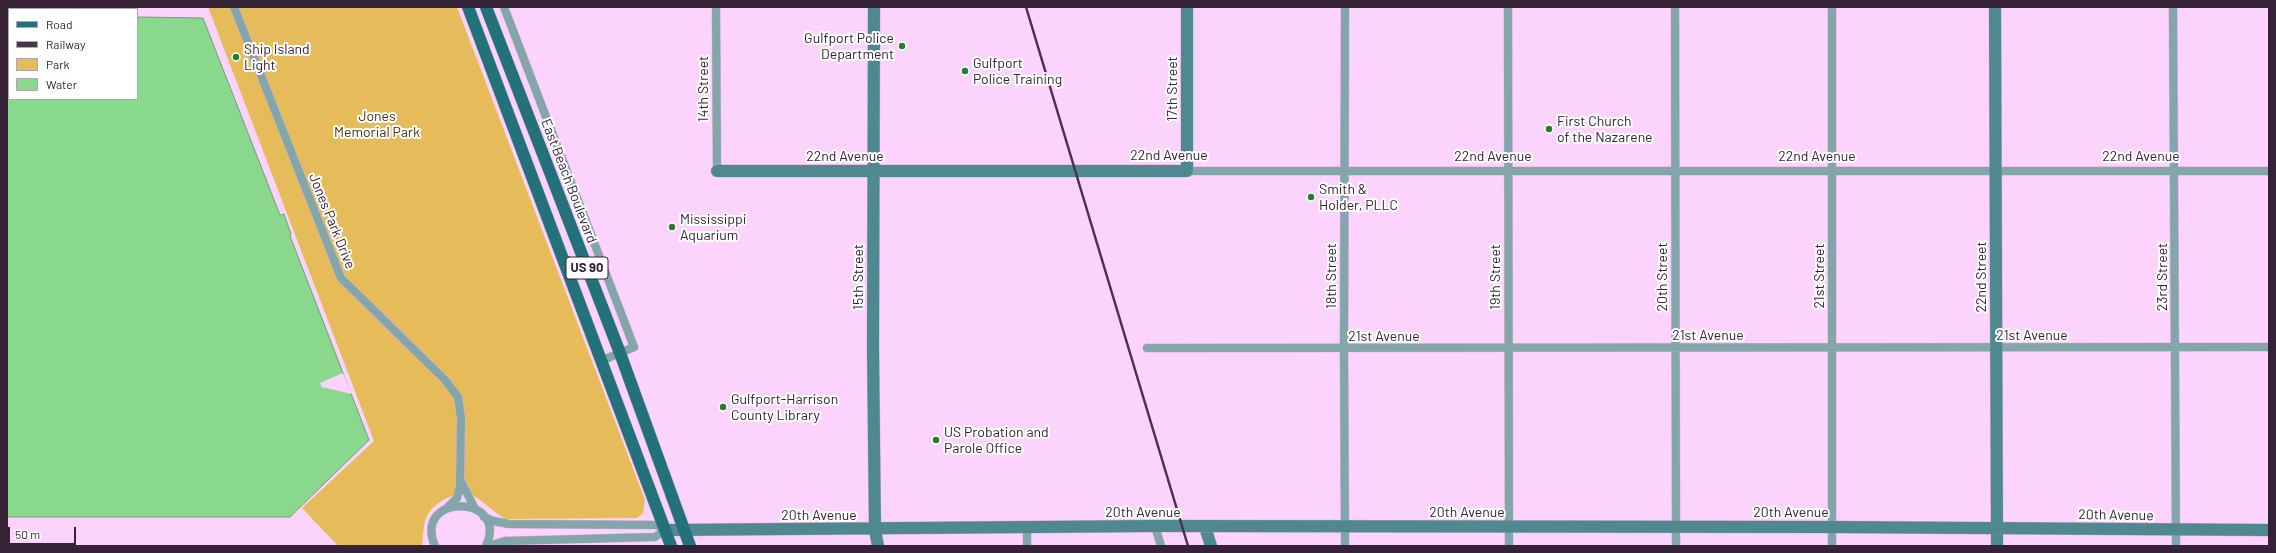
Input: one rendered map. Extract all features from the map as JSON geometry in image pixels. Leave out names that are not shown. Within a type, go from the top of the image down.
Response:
[{"type":"main road","name":"US 90","points":[[468,7],[603,360],[671,546]]},
{"type":"main road","name":"East Beach Boulevard","points":[[486,7],[620,353],[690,546]]},
{"type":"street","name":"Jones Park Drive","points":[[234,7],[341,278],[445,380],[458,397],[461,418],[461,480]]},
{"type":"street","points":[[504,7],[634,347],[603,360]]},
{"type":"street","name":"14th Street","points":[[716,7],[717,170]]},
{"type":"street","name":"15th Street","points":[[874,7],[875,530],[878,546]]},
{"type":"street","name":"17th Street","points":[[1187,7],[1187,170]]},
{"type":"street","name":"18th Street","points":[[1345,7],[1345,546]]},
{"type":"street","name":"19th Street","points":[[1508,7],[1509,546]]},
{"type":"street","name":"20th Street","points":[[1675,7],[1676,546]]},
{"type":"street","name":"21st Street","points":[[1832,7],[1832,546]]},
{"type":"street","name":"22nd Street","points":[[1995,7],[1998,546]]},
{"type":"street","name":"23rd Street","points":[[2173,7],[2176,546]]},
{"type":"street","name":"22nd Avenue","points":[[717,170],[2269,171]]},
{"type":"street","name":"21st Avenue","points":[[1147,348],[1508,349],[2269,347]]},
{"type":"street","points":[[434,545],[432,532],[434,523],[439,514],[457,498],[461,480]]},
{"type":"street","points":[[461,480],[475,509]]},
{"type":"street","points":[[447,508],[461,504],[475,509],[484,517],[489,529],[486,546]]},
{"type":"street","name":"20th Avenue","points":[[484,517],[492,521],[509,524],[657,526],[666,530],[685,531],[1155,526],[1832,527],[2176,531],[2269,530]]},
{"type":"street","points":[[1155,526],[1161,546]]},
{"type":"street","points":[[1027,527],[1027,546]]},
{"type":"street","points":[[1205,527],[1211,546]]},
{"type":"street","name":"20th Avenue","points":[[489,546],[505,541],[655,537],[666,530]]},
{"type":"green space","name":"Jones Memorial Park","points":[[208,7],[457,7],[645,500],[643,513],[637,518],[505,519],[476,497],[466,494],[451,496],[432,509],[424,524],[422,546],[338,546],[302,508],[374,441]]},
{"type":"water","points":[[7,14],[8,100],[138,100],[138,17],[203,18],[280,215],[284,214],[291,234],[290,236],[369,440],[290,517],[7,517]]},
{"type":"pier","points":[[343,373],[352,394],[322,387],[320,383]]},
{"type":"railway","points":[[1026,7],[1188,546]]},
{"type":"place","name":"Gulfport Police Department","points":[[902,46]]},
{"type":"place","name":"Ship Island Light","points":[[236,57]]},
{"type":"place","name":"Gulfport Police Training","points":[[965,71]]},
{"type":"place","name":"First Church of the Nazarene","points":[[1549,129]]},
{"type":"place","name":"Smith & Holder, PLLC","points":[[1311,197]]},
{"type":"place","name":"Mississippi Aquarium","points":[[672,227]]},
{"type":"place","name":"Gulfport-Harrison County Library","points":[[723,407]]},
{"type":"place","name":"US Probation and Parole Office","points":[[936,440]]}]
